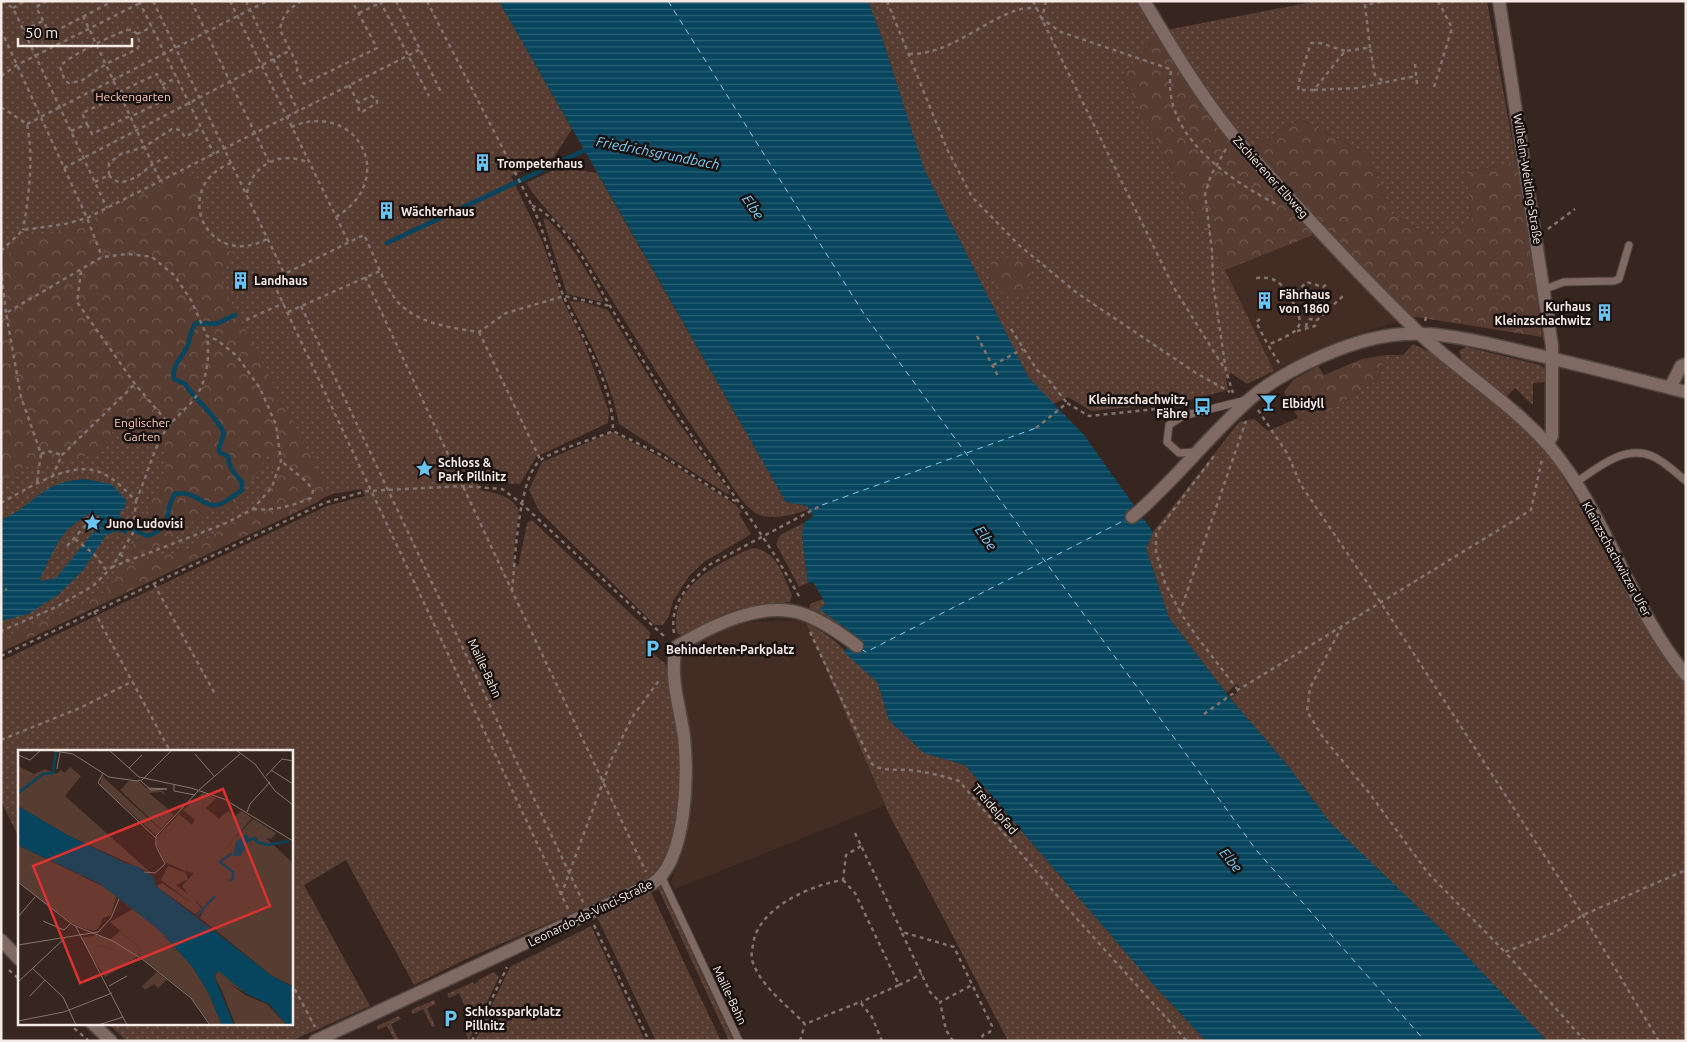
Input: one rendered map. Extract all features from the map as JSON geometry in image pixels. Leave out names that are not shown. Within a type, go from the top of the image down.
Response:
[{"type":"street","name":"Zschierener Elbweg","points":[[1144,1],[1174,51],[1228,129],[1316,227],[1422,335]]},
{"type":"street","name":"Wilhelm-Weitling-Straße","points":[[1499,1],[1545,289],[1552,358]]},
{"type":"street","points":[[1132,517],[1149,502],[1196,452],[1252,400],[1286,375],[1352,343],[1394,335],[1422,335],[1477,340],[1686,392]]},
{"type":"street","name":"Kleinzschachwitzer Ufer","points":[[1422,335],[1513,410],[1566,466],[1631,588],[1676,662],[1686,675]]},
{"type":"street","points":[[1547,444],[1552,436],[1552,358]]},
{"type":"street","points":[[1670,388],[1681,366],[1686,364]]},
{"type":"street","points":[[676,647],[713,625],[746,616],[780,610],[802,614],[828,626],[857,646]]},
{"type":"street","name":"Leonardo-da-Vinci-Straße","points":[[318,1039],[657,881],[676,846],[683,810],[685,777],[684,738],[672,662],[676,647]]},
{"type":"street","points":[[1,940],[18,957]]},
{"type":"street","points":[[93,1024],[112,1041]]},
{"type":"lane","points":[[1545,289],[1564,282],[1614,281],[1619,279],[1629,245]]},
{"type":"lane","points":[[1196,452],[1179,453],[1167,442],[1169,425],[1183,416],[1252,400]]},
{"type":"lane","points":[[1575,483],[1615,457],[1633,454],[1651,455],[1686,481]]},
{"type":"lane","name":"Maille-Bahn","points":[[657,881],[739,1041]]},
{"type":"path","points":[[2,1],[14,8],[106,208]]},
{"type":"path","points":[[14,8],[25,1]]},
{"type":"path","points":[[47,1],[36,7],[50,34],[113,1]]},
{"type":"path","points":[[1,76],[17,65],[90,30],[144,1]]},
{"type":"path","points":[[153,1],[284,273]]},
{"type":"path","points":[[191,1],[269,162]]},
{"type":"path","points":[[230,1],[349,243]]},
{"type":"path","points":[[246,1],[298,111]]},
{"type":"path","points":[[27,124],[267,1]]},
{"type":"path","points":[[302,1],[291,6],[281,21],[280,30],[291,50],[298,66],[297,70],[304,84],[378,48],[352,1]]},
{"type":"path","points":[[396,1],[441,92]]},
{"type":"path","points":[[427,1],[522,189],[532,205],[564,296],[588,344],[609,395],[613,412],[613,431]]},
{"type":"path","points":[[887,1],[947,149],[972,198],[1019,245],[1078,292],[1196,373],[1234,394]]},
{"type":"path","points":[[1033,1],[1174,288],[1226,372]]},
{"type":"path","points":[[1042,19],[1046,1]]},
{"type":"path","points":[[1384,82],[1375,75],[1365,5],[1386,1]]},
{"type":"path","points":[[1434,87],[1452,28],[1438,1]]},
{"type":"path","points":[[140,2],[214,154]]},
{"type":"path","points":[[359,13],[382,2],[429,96]]},
{"type":"path","points":[[910,54],[920,54],[940,48],[1018,9],[1037,8]]},
{"type":"path","points":[[83,16],[160,181]]},
{"type":"path","points":[[1042,19],[1061,32],[1171,69],[1189,72]]},
{"type":"path","points":[[24,30],[43,21]]},
{"type":"path","points":[[138,34],[152,27]]},
{"type":"path","points":[[1,30],[87,218],[102,257]]},
{"type":"path","points":[[126,30],[133,30],[138,34],[140,44],[137,49],[106,64],[76,83],[65,81],[60,73],[60,67],[63,62],[96,45],[103,39],[126,30]]},
{"type":"path","points":[[1370,48],[1345,51],[1320,43],[1311,43],[1300,77],[1298,90],[1357,88],[1416,76]]},
{"type":"path","points":[[1,251],[23,230],[65,224],[87,218],[421,49]]},
{"type":"path","points":[[64,168],[291,50]]},
{"type":"path","points":[[1174,51],[1169,85],[1180,124],[1215,166],[1249,190],[1284,208]]},
{"type":"path","points":[[1314,90],[1345,51]]},
{"type":"path","points":[[1415,64],[1417,84]]},
{"type":"path","points":[[157,74],[162,85],[169,98],[92,134],[82,113],[157,74]]},
{"type":"path","points":[[162,85],[176,78]]},
{"type":"path","points":[[349,85],[358,103],[357,108],[362,112],[377,103],[377,99],[371,96],[358,103]]},
{"type":"path","points":[[1,108],[27,124],[31,146],[31,166],[23,230]]},
{"type":"path","points":[[291,127],[303,122],[318,120],[333,123],[346,129],[357,140],[365,154],[366,183],[360,197],[350,209],[336,217]]},
{"type":"path","points":[[71,131],[87,124]]},
{"type":"path","points":[[172,155],[153,165],[149,170],[122,183],[114,181],[109,175],[109,163],[114,157],[144,147],[172,128],[180,130],[185,137],[201,128]]},
{"type":"path","points":[[1228,129],[1224,154],[1215,166],[1205,194],[1212,251],[1213,283],[1226,372],[1234,394]]},
{"type":"path","points":[[246,195],[255,173],[269,162],[287,158],[309,163]]},
{"type":"path","points":[[231,163],[211,174],[204,183],[200,194],[201,217],[213,236],[234,247],[246,247],[268,239]]},
{"type":"path","points":[[95,182],[109,175]]},
{"type":"path","points":[[532,205],[542,211],[562,230],[583,258],[672,407],[781,563],[803,603],[802,614]]},
{"type":"path","points":[[1537,237],[1576,209]]},
{"type":"path","points":[[574,921],[272,280],[364,235],[380,270],[398,302],[428,321],[451,328],[479,332],[506,313],[564,296],[610,306]]},
{"type":"path","points":[[6,313],[81,271],[102,257],[128,254],[152,258],[174,275],[191,300],[204,328],[207,336],[207,362],[199,392],[191,403],[169,424],[160,440],[136,501],[132,533],[112,567]]},
{"type":"path","points":[[1,269],[6,313],[20,397],[41,454],[37,482]]},
{"type":"path","points":[[288,312],[380,270]]},
{"type":"path","points":[[81,271],[77,302],[134,384],[169,424]]},
{"type":"path","points":[[365,277],[604,782],[657,881]]},
{"type":"path","points":[[1256,278],[1273,278],[1282,284],[1301,317],[1295,331]]},
{"type":"path","points":[[1290,297],[1307,282],[1323,287],[1329,282]]},
{"type":"path","points":[[1268,345],[1295,331],[1306,327],[1312,328],[1317,320],[1343,296]]},
{"type":"path","points":[[246,320],[284,303]]},
{"type":"path","name":"Maille-Bahn","points":[[301,306],[649,1041]]},
{"type":"path","points":[[1426,314],[1426,319]]},
{"type":"path","points":[[1260,319],[1256,322],[1286,375]]},
{"type":"path","points":[[1306,327],[1306,322],[1310,319],[1317,320]]},
{"type":"path","points":[[1011,329],[1037,370],[1047,378],[1067,403],[1089,416],[1177,407]]},
{"type":"path","points":[[479,332],[540,459]]},
{"type":"path","points":[[1,631],[54,608],[93,586],[112,567],[224,524],[253,509],[272,487],[281,461],[276,425],[260,388],[237,356],[217,340],[207,336]]},
{"type":"path","points":[[976,336],[998,376]]},
{"type":"path","points":[[993,365],[1024,349]]},
{"type":"path","points":[[51,478],[62,456],[134,384]]},
{"type":"path","points":[[1224,396],[1247,391],[1287,453],[1301,485],[1381,603],[1583,915],[1659,1041]]},
{"type":"path","points":[[1036,428],[1067,403]]},
{"type":"path","points":[[1062,406],[1067,410]]},
{"type":"path","points":[[1180,612],[1246,419],[1238,426]]},
{"type":"path","points":[[512,591],[521,503],[527,479],[540,459],[613,431],[663,456],[729,499],[740,502]]},
{"type":"path","points":[[1204,714],[1238,690],[1342,625],[1531,510],[1542,457],[1547,444]]},
{"type":"path","points":[[1220,449],[1156,530],[1156,552],[1165,583],[1180,612],[1238,690]]},
{"type":"path","points":[[41,454],[48,451],[62,456]]},
{"type":"path","points":[[253,509],[269,511],[289,507],[311,498],[313,492],[307,482],[281,461]]},
{"type":"path","points":[[1,503],[37,482],[76,470],[95,470],[107,475],[136,501]]},
{"type":"path","points":[[1,656],[324,503],[371,491],[464,486],[502,489],[521,503],[635,612],[676,647]]},
{"type":"path","points":[[676,647],[672,625],[676,603],[694,579],[709,565],[762,535],[822,505]]},
{"type":"path","points":[[67,546],[86,526]]},
{"type":"path","points":[[75,539],[94,554],[107,571]]},
{"type":"path","points":[[120,554],[128,561]]},
{"type":"path","points":[[154,583],[215,694]]},
{"type":"path","points":[[94,612],[169,750]]},
{"type":"path","name":"Treidelpfad","points":[[802,614],[872,764],[879,769],[909,770],[959,781],[1078,920],[1187,1041]]},
{"type":"path","points":[[1342,625],[1310,688],[1307,711],[1322,736],[1370,794],[1428,873],[1505,952],[1585,1041]]},
{"type":"path","points":[[561,895],[612,758],[633,716],[672,662]]},
{"type":"path","points":[[1,740],[82,707],[133,681]]},
{"type":"path","points":[[855,833],[930,992],[940,1002],[946,1030],[953,1041]]},
{"type":"path","points":[[861,846],[846,855],[843,880],[855,893],[899,985]]},
{"type":"path","points":[[1505,952],[1556,932],[1583,915],[1686,870]]},
{"type":"path","points":[[805,1024],[767,986],[757,970],[751,958],[753,938],[759,926],[779,906],[803,892],[828,882],[843,880]]},
{"type":"path","points":[[902,932],[954,947],[992,1026],[990,1032],[982,1035],[980,1041]]},
{"type":"path","points":[[472,1041],[508,963]]},
{"type":"path","points":[[805,1024],[922,974]]},
{"type":"path","points":[[292,984],[318,1039]]},
{"type":"path","points":[[940,1002],[973,984]]},
{"type":"path","points":[[860,1002],[872,1016],[882,1041]]},
{"type":"path","points":[[69,1024],[89,1041]]},
{"type":"path","points":[[800,1041],[805,1024]]},
{"type":"shaded area","points":[[1316,234],[1404,319],[1347,337],[1274,371],[1225,270]]},
{"type":"shaded area","points":[[805,620],[885,805],[675,889],[671,882],[681,848],[688,737],[679,664],[684,651],[717,630],[749,622]]},
{"type":"green space","name":"Heckengarten","points":[[1,1],[499,1],[572,129],[554,157],[511,176],[542,241],[563,301],[585,345],[609,412],[608,423],[536,457],[520,484],[477,482],[480,490],[507,498],[519,510],[513,558],[518,567],[527,523],[532,520],[650,632],[651,650],[656,657],[665,663],[678,729],[681,769],[676,821],[667,852],[657,869],[650,876],[629,888],[466,959],[414,985],[346,860],[304,885],[370,1006],[291,1041],[127,1041],[108,1024],[292,1024],[292,750],[18,750],[18,836],[1,801],[1,661],[327,506],[365,496],[362,489],[332,494],[1,652]]},
{"type":"green space","points":[[868,1],[1141,1],[1159,34],[1122,76],[1225,270],[1274,371],[1247,384],[1231,373],[1226,379],[1228,390],[1182,402],[1091,411],[1068,397],[1053,404],[1028,377],[924,169],[884,44]]},
{"type":"green space","points":[[1317,1],[1487,1],[1516,162],[1467,172],[1472,222],[1433,237],[1391,214],[1369,155],[1300,119],[1253,147],[1214,102],[1166,30]]},
{"type":"green space","points":[[1159,34],[1253,147],[1300,119],[1369,155],[1391,214],[1433,237],[1472,222],[1467,172],[1516,162],[1527,214],[1542,337],[1417,317],[1404,319],[1316,234],[1225,270],[1122,76]]},
{"type":"green space","points":[[560,167],[597,173],[786,502],[807,506],[809,509],[789,515],[766,517],[754,512],[738,494],[665,386],[587,259],[526,183]]},
{"type":"green space","name":"Englischer Garten","points":[[185,173],[202,180],[197,205],[199,223],[207,238],[214,244],[236,253],[219,278],[328,491],[318,502],[1,652],[1,640],[83,604],[105,591],[127,566],[191,548],[246,516],[274,475],[269,454],[234,507],[213,510],[198,520],[178,522],[170,543],[126,556],[139,536],[148,507],[157,493],[165,471],[167,451],[142,415],[125,414],[98,454],[21,468],[1,482],[1,260],[23,240],[82,224]]},
{"type":"green space","points":[[546,218],[578,257],[603,300],[602,302],[567,294],[543,219]]},
{"type":"green space","points":[[1010,257],[1029,262],[1031,278],[1025,298],[1003,294],[991,279],[991,261]]},
{"type":"green space","points":[[569,301],[583,302],[608,310],[668,408],[730,493],[727,494],[619,424],[605,376],[592,345]]},
{"type":"green space","points":[[1413,344],[1434,354],[1510,414],[1549,454],[1686,681],[1686,1041],[1547,1041],[1445,933],[1331,824],[1288,766],[1230,698],[1241,690],[1237,684],[1226,693],[1169,618],[1146,549],[1153,532],[1239,422],[1254,419],[1268,431],[1298,418],[1310,424],[1378,379],[1386,355],[1403,355]]},
{"type":"green space","points":[[1466,347],[1540,365],[1547,370],[1545,382],[1533,383],[1533,405],[1515,388],[1506,397],[1462,360],[1459,351]]},
{"type":"green space","points":[[1386,355],[1378,379],[1310,424],[1298,418],[1284,392],[1293,380],[1318,366],[1324,375],[1362,359]]},
{"type":"green space","points":[[612,432],[662,458],[736,505],[742,512],[739,514],[751,534],[704,562],[689,576],[673,601],[669,616],[663,625],[655,625],[539,511],[529,490],[542,462]]},
{"type":"green space","points":[[804,523],[802,535],[808,583],[799,587],[776,544],[780,535]]},
{"type":"green space","points":[[752,548],[767,553],[778,564],[792,595],[790,602],[742,608],[715,618],[692,633],[677,634],[676,617],[680,603],[688,590],[698,579],[711,570]]},
{"type":"green space","points":[[823,599],[826,604],[820,609],[856,635],[809,610],[810,604]]},
{"type":"green space","points":[[805,620],[835,641],[878,683],[889,720],[924,753],[965,765],[1152,983],[1206,1041],[1008,1041],[889,814]]},
{"type":"green space","points":[[661,887],[734,1041],[729,1041],[658,888]]},
{"type":"green space","points":[[651,892],[721,1041],[656,1041],[597,917]]},
{"type":"green space","points":[[591,926],[645,1041],[475,1041],[510,967]]},
{"type":"green space","points":[[494,972],[499,977],[469,1040],[465,1031],[474,1026],[459,993],[449,998],[447,994],[473,982],[474,984]]},
{"type":"green space","points":[[434,1000],[436,1004],[427,1008],[435,1026],[432,1027],[423,1009],[413,1014],[411,1010]]},
{"type":"green space","points":[[399,1016],[401,1019],[391,1024],[399,1041],[395,1041],[387,1026],[378,1030],[377,1026]]},
{"type":"water","name":"Elbe","points":[[499,1],[868,1],[884,44],[924,169],[1028,377],[1084,435],[1153,532],[1146,549],[1169,618],[1229,697],[1288,766],[1331,824],[1445,933],[1547,1041],[1206,1041],[1152,983],[965,765],[924,753],[889,720],[878,683],[844,652],[855,635],[819,609],[826,604],[813,582],[808,583],[802,535],[804,523],[813,516],[807,506],[786,502]]},
{"type":"water","points":[[85,479],[111,484],[126,500],[124,510],[120,511],[120,516],[128,523],[130,529],[126,534],[117,531],[106,535],[83,570],[58,595],[28,614],[1,621],[1,521],[55,485]],"holes":[[[91,513],[99,516],[100,520],[96,529],[56,578],[42,581],[40,578],[55,548],[70,527]]]},
{"type":"waterway","name":"Friedrichsgrundbach","points":[[387,243],[585,150],[589,151]]},
{"type":"waterway","points":[[126,527],[148,536],[157,532],[165,523],[175,494],[188,494],[208,504],[217,505],[227,501],[242,490],[242,482],[232,470],[228,456],[220,453],[219,449],[224,433],[220,426],[185,384],[174,379],[173,375],[175,367],[188,346],[192,329],[196,323],[216,324],[235,315]]},
{"type":"ferry route","points":[[668,1],[864,314],[1257,851],[1425,1041]]},
{"type":"ferry route","points":[[822,505],[1036,428]]},
{"type":"ferry route","points":[[861,649],[866,652],[1127,519]]},
{"type":"place","name":"Trompeterhaus","points":[[483,163]]},
{"type":"place","name":"Wächterhaus","points":[[387,211]]},
{"type":"place","name":"Landhaus","points":[[240,280]]},
{"type":"place","name":"Fährhaus von 1860","points":[[1265,301]]},
{"type":"place","name":"Kurhaus Kleinzschachwitz","points":[[1605,313]]},
{"type":"place","name":"Elbidyll","points":[[1268,403]]},
{"type":"place","name":"Kleinzschachwitz, Fähre","points":[[1202,406]]},
{"type":"place","name":"Schloss & Park Pillnitz","points":[[424,469]]},
{"type":"place","name":"Juno Ludovisi","points":[[92,523]]},
{"type":"place","name":"Behinderten-Parkplatz","points":[[652,649]]},
{"type":"place","name":"Schlossparkplatz Pillnitz","points":[[451,1018]]}]
